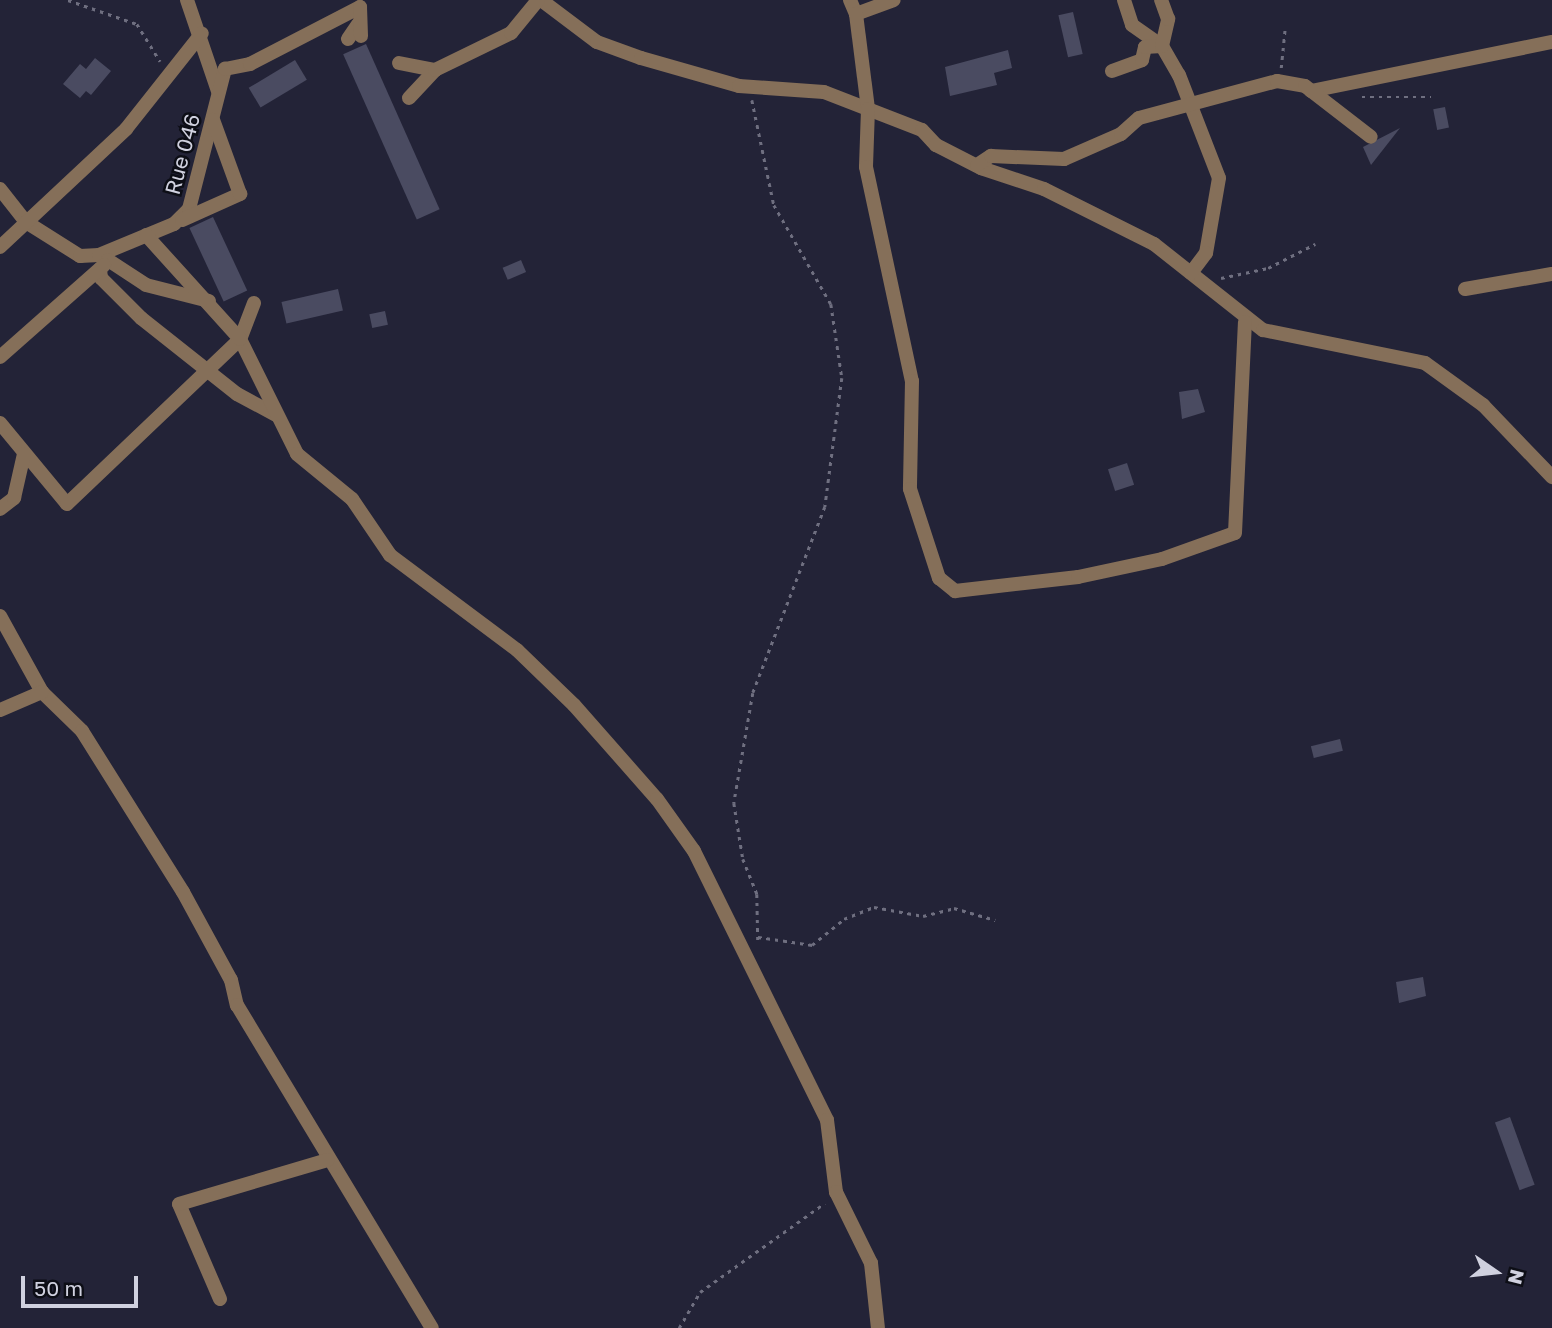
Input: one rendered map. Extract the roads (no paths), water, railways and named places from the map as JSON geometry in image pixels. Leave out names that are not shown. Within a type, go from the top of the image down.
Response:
[{"type":"street","points":[[187,0],[202,33],[218,92]]},
{"type":"street","points":[[409,98],[435,70],[511,33],[539,0],[597,42],[751,86],[794,86],[868,108],[922,130],[936,145],[976,165],[1044,188],[1154,244],[1197,276],[1245,322],[1425,363],[1483,405],[1552,477]]},
{"type":"street","points":[[894,0],[853,7],[868,108],[866,167],[912,382],[910,489],[939,578],[955,591],[1079,577],[1162,559],[1235,533],[1245,322]]},
{"type":"street","points":[[1124,0],[1132,25],[1162,46],[1182,87],[1219,178],[1206,253],[1197,276]]},
{"type":"street","points":[[1161,0],[1168,19],[1162,46]]},
{"type":"street","points":[[218,92],[225,69],[250,65],[360,3]]},
{"type":"street","points":[[355,33],[360,3]]},
{"type":"street","points":[[0,247],[169,80],[202,33]]},
{"type":"street","points":[[1311,90],[1552,42]]},
{"type":"street","points":[[1112,71],[1142,60],[1145,47],[1162,46]]},
{"type":"street","points":[[399,63],[435,70]]},
{"type":"street","points":[[976,165],[991,156],[1064,159],[1121,134],[1139,118],[1210,95],[1277,81],[1311,90],[1371,137]]},
{"type":"street","points":[[1182,87],[1210,95]]},
{"type":"street","name":"Rue 046","points":[[0,189],[26,222],[80,256],[126,244],[174,224],[189,209],[214,120],[218,92]]},
{"type":"street","points":[[174,224],[240,194],[214,120]]},
{"type":"street","points":[[146,235],[209,301],[240,339],[298,454],[352,499],[390,555],[517,650],[657,799],[694,851],[756,968],[827,1120],[836,1192],[869,1256],[878,1328]]},
{"type":"street","points":[[0,357],[126,244]]},
{"type":"street","points":[[104,264],[146,285],[209,301]]},
{"type":"street","points":[[104,264],[101,278],[141,318],[210,367],[237,394],[276,415]]},
{"type":"street","points":[[1465,289],[1552,274]]},
{"type":"street","points":[[0,423],[67,504],[240,339],[254,303]]},
{"type":"street","points":[[0,509],[14,498],[24,454]]},
{"type":"street","points":[[0,616],[42,692],[82,731],[183,892],[231,981],[237,1005],[328,1160],[432,1328]]},
{"type":"street","points":[[0,710],[42,692]]},
{"type":"street","points":[[219,1299],[179,1204],[328,1160]]}]
